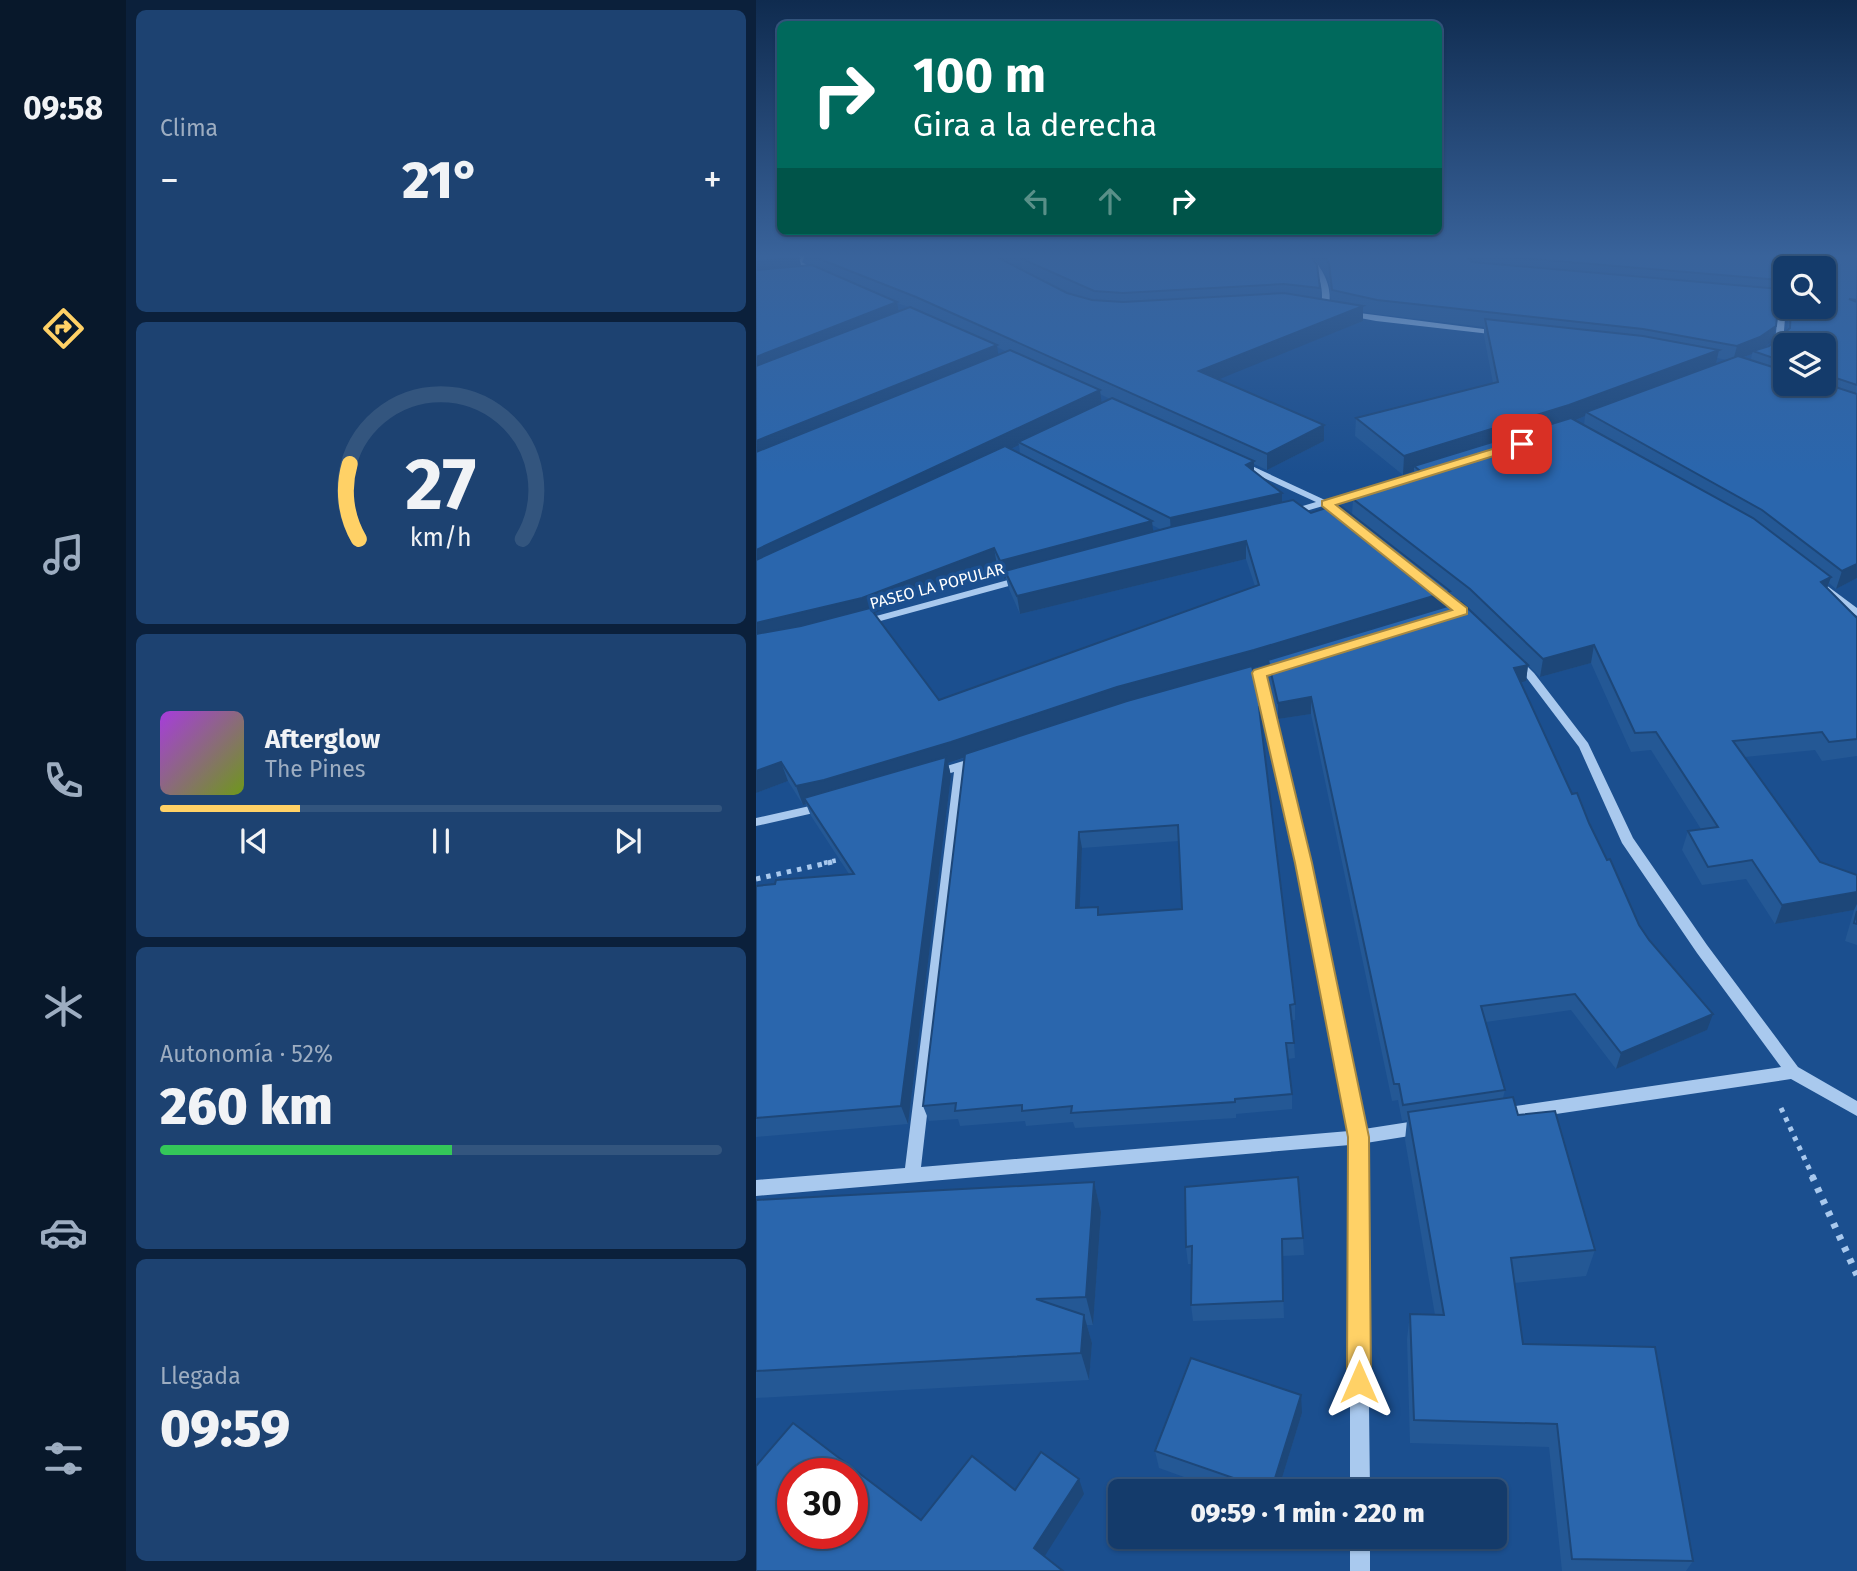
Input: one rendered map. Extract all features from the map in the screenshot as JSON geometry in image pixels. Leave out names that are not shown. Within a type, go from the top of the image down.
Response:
[{"type":"street","points":[[1454,328],[1502,334]]},
{"type":"street","points":[[1760,357],[1779,343],[1780,328]]},
{"type":"street","points":[[1227,458],[1327,504],[1358,528]]},
{"type":"street","points":[[1275,516],[1327,504],[1442,468]]},
{"type":"street","name":"PASEO LA POPULAR","points":[[855,624],[1039,575]]},
{"type":"street","points":[[1815,580],[1857,613]]},
{"type":"street","points":[[1510,655],[1530,675],[1584,746],[1628,840],[1702,948],[1793,1072],[1857,1109]]},
{"type":"street","points":[[1258,673],[1303,863],[1358,1137],[1360,1479]]},
{"type":"street","points":[[923,778],[986,758]]},
{"type":"street","points":[[912,1174],[961,766]]},
{"type":"street","points":[[756,822],[832,805]]},
{"type":"street","points":[[1491,1117],[1793,1072]]},
{"type":"street","points":[[756,1188],[1358,1137],[1438,1125]]},
{"type":"street","points":[[1360,1549],[1360,1571]]},
{"type":"path","points":[[756,879],[848,858]]},
{"type":"path","points":[[1766,1076],[1857,1275]]},
{"type":"building","points":[[756,328],[830,328],[756,357]]},
{"type":"building","points":[[854,328],[959,328],[997,345],[756,441],[756,366]]},
{"type":"building","points":[[986,328],[1307,328],[1199,371],[1324,425],[1267,454]]},
{"type":"building","points":[[1487,328],[1572,328],[1643,336],[1719,350],[1569,405],[1404,456],[1356,418],[1498,382]]},
{"type":"building","points":[[1637,328],[1773,328],[1760,337],[1737,346]]},
{"type":"building","points":[[1790,328],[1857,328],[1857,385],[1836,378],[1836,333],[1784,333]]},
{"type":"building","points":[[1773,343],[1773,358],[1753,351],[1769,346]]},
{"type":"building","points":[[1010,350],[1100,390],[756,550],[756,452]]},
{"type":"building","points":[[1738,356],[1773,367],[1773,396],[1836,396],[1836,387],[1857,394],[1857,564],[1842,571],[1762,510],[1586,412]]},
{"type":"building","points":[[1112,398],[1254,461],[1246,465],[1282,493],[1170,518],[1018,442]]},
{"type":"building","points":[[1571,418],[1753,518],[1831,577],[1821,582],[1857,618],[1857,739],[1829,742],[1822,732],[1733,741],[1820,862],[1857,875],[1857,892],[1782,905],[1752,860],[1708,867],[1688,831],[1718,827],[1656,732],[1635,733],[1594,645],[1543,659],[1470,589],[1353,499],[1425,475],[1414,466]]},
{"type":"building","points":[[1005,446],[1152,521],[1000,561],[994,548],[862,598],[756,623],[756,560]]},
{"type":"building","points":[[1293,500],[1311,513],[1338,504],[1450,591],[1254,650],[1117,687],[951,742],[824,780],[796,786],[781,762],[756,771],[756,634],[801,626],[870,608],[939,700],[1259,585],[1246,541],[1017,596],[1005,571],[1171,527]]},
{"type":"building","points":[[1461,602],[1528,665],[1514,668],[1572,794],[1577,793],[1639,925],[1713,1014],[1621,1053],[1575,994],[1481,1006],[1505,1090],[1403,1105],[1399,1084],[1394,1084],[1311,697],[1278,703],[1268,660]]},
{"type":"building","points":[[1252,666],[1262,706],[1259,707],[1295,1004],[1290,1005],[1294,1043],[1286,1043],[1292,1094],[1235,1099],[1235,1102],[1071,1113],[1072,1106],[1022,1111],[1022,1105],[955,1111],[956,1103],[923,1106],[965,754],[1127,701]],"holes":[[[1178,825],[1182,909],[1098,915],[1098,907],[1076,908],[1079,832]]]},
{"type":"building","points":[[946,757],[901,1106],[756,1118],[756,886],[775,884],[776,880],[854,874],[804,798]]},
{"type":"building","points":[[1513,1097],[1518,1115],[1555,1111],[1595,1250],[1511,1258],[1523,1344],[1655,1347],[1693,1561],[1572,1559],[1557,1424],[1414,1420],[1410,1314],[1444,1315],[1408,1112]]},
{"type":"building","points":[[1298,1177],[1303,1238],[1282,1239],[1283,1301],[1191,1305],[1192,1246],[1186,1247],[1185,1187]]},
{"type":"building","points":[[1094,1182],[1086,1297],[1036,1299],[1084,1315],[1081,1353],[756,1371],[756,1200]]},
{"type":"building","points":[[1191,1358],[1301,1395],[1275,1479],[1236,1479],[1155,1451]]},
{"type":"building","points":[[793,1423],[839,1458],[777,1458],[777,1549],[868,1549],[868,1480],[921,1520],[972,1456],[1015,1490],[1041,1452],[1079,1479],[1034,1548],[1063,1571],[756,1571],[756,1466]]},
{"type":"route","points":[[1359,1382],[1358,1137],[1303,863],[1259,673],[1462,611],[1327,504],[1522,444]]}]
